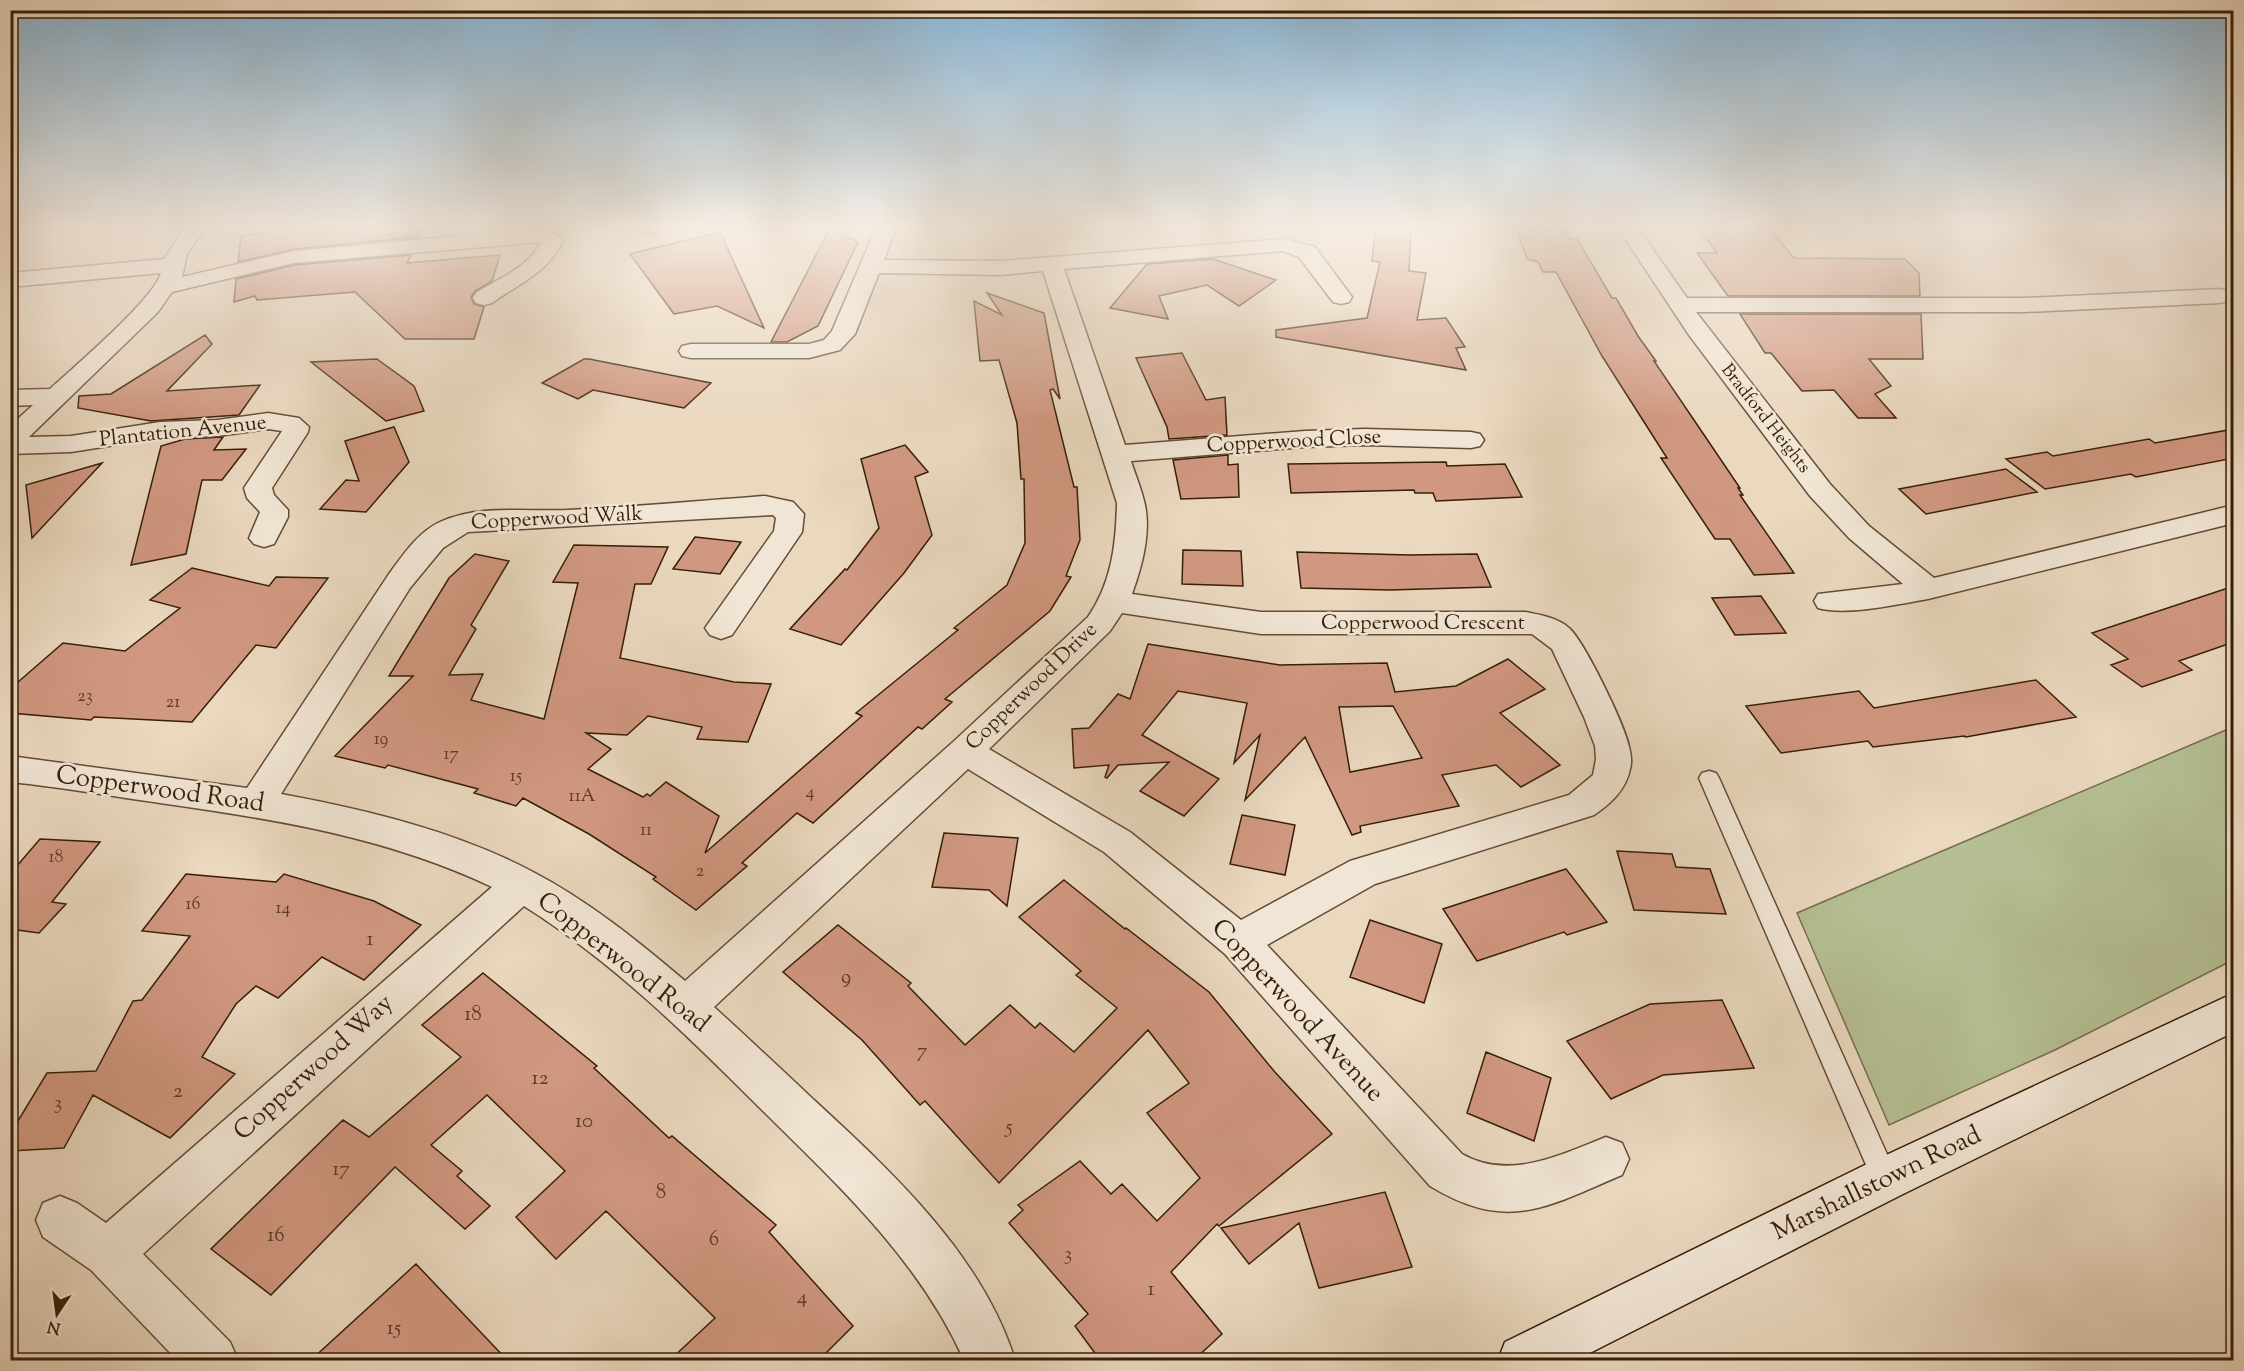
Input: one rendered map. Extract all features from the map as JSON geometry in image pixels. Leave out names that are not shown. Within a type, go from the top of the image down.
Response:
[{"type":"street","name":"Plantation Avenue","points":[[10,444],[157,292]]},
{"type":"street","points":[[484,298],[491,292]]},
{"type":"street","points":[[691,351],[795,352],[832,345],[843,334],[860,292]]},
{"type":"street","name":"Copperwood Drive","points":[[686,1007],[966,751],[1091,632],[1114,602],[1125,572],[1131,540],[1131,502],[1061,292]]},
{"type":"street","points":[[1337,292],[1341,297]]},
{"type":"street","name":"Bradford Heights","points":[[1670,292],[1832,504],[1860,532],[1928,589]]},
{"type":"street","points":[[1679,305],[2024,305],[2220,296]]},
{"type":"street","points":[[10,398],[58,396]]},
{"type":"street","name":"Plantation Avenue","points":[[10,444],[71,444],[160,430],[217,428],[268,422],[290,424],[296,427],[296,432],[258,488],[261,498],[274,510],[274,517],[264,538]]},
{"type":"street","name":"Copperwood Close","points":[[1116,454],[1305,439],[1365,437],[1471,440]]},
{"type":"street","name":"Copperwood Walk","points":[[257,802],[403,576],[441,535],[454,527],[473,522],[565,519],[765,505],[782,507],[789,512],[792,520],[788,532],[721,628]]},
{"type":"street","points":[[1829,601],[1896,595],[1928,589],[2234,514]]},
{"type":"street","name":"Copperwood Crescent","points":[[1114,602],[1261,623],[1511,622],[1540,625],[1555,632],[1565,644],[1608,732],[1614,751],[1615,766],[1608,782],[1587,802],[1570,810],[1363,872],[1270,922],[1239,942]]},
{"type":"street","name":"Copperwood Avenue","points":[[966,751],[1117,842],[1239,942],[1446,1170],[1459,1180],[1484,1189],[1500,1191],[1536,1187],[1606,1159]]},
{"type":"street","name":"Copperwood Road","points":[[10,769],[257,802],[379,829],[437,848],[522,884],[580,922],[686,1007],[879,1191],[927,1249],[974,1325],[990,1360]]},
{"type":"street","name":"Copperwood Way","points":[[108,1253],[522,884]]},
{"type":"street","name":"Marshallstown Road","points":[[1523,1360],[1885,1179],[2234,1011]]},
{"type":"street","points":[[60,1220],[108,1253],[212,1360]]},
{"type":"lane","points":[[1709,778],[1885,1179]]},
{"type":"green space","points":[[2233,727],[2233,960],[2055,1050],[1889,1125],[1797,913]]},
{"type":"building","points":[[235,292],[474,292],[471,297],[474,304],[484,307],[474,339],[405,339],[355,292],[257,300],[255,296],[234,302]]},
{"type":"building","points":[[658,292],[747,292],[764,328],[717,306],[674,314]]},
{"type":"building","points":[[797,292],[834,292],[818,326],[787,342],[771,342]]},
{"type":"building","points":[[1123,292],[1177,292],[1159,296],[1168,319],[1110,308]]},
{"type":"building","points":[[1218,292],[1259,292],[1239,306]]},
{"type":"building","points":[[1373,292],[1422,292],[1417,320],[1446,318],[1465,347],[1456,348],[1466,370],[1276,337],[1276,330],[1367,318]]},
{"type":"building","points":[[1567,292],[1608,292],[1612,298],[1616,298],[1656,361],[1654,361],[1740,488],[1738,488],[1743,495],[1740,495],[1794,573],[1754,575],[1730,539],[1715,539],[1661,458],[1667,458],[1602,356]]},
{"type":"building","points":[[1725,292],[1920,292],[1920,296],[1728,296]]},
{"type":"building","points":[[987,293],[1044,313],[1060,399],[1053,389],[1050,390],[1074,487],[1077,487],[1080,540],[1066,576],[1071,577],[1050,611],[945,699],[952,702],[922,729],[918,727],[813,823],[797,813],[742,863],[747,866],[696,910],[653,879],[656,877],[589,834],[523,798],[516,806],[474,793],[478,789],[388,765],[385,768],[335,756],[413,676],[389,676],[449,578],[475,554],[509,561],[471,625],[476,629],[449,675],[483,674],[471,700],[544,719],[578,583],[553,582],[574,545],[668,547],[651,584],[635,584],[620,658],[734,682],[771,684],[748,742],[697,739],[702,727],[648,716],[627,735],[586,733],[611,749],[588,769],[643,797],[647,794],[650,796],[666,782],[719,816],[705,853],[862,716],[856,713],[958,630],[954,628],[1007,585],[1025,543],[1024,479],[1021,479],[1017,423],[999,360],[980,361],[974,301],[1002,315]]},
{"type":"building","points":[[1740,314],[1921,314],[1923,359],[1869,359],[1891,386],[1875,394],[1896,418],[1858,418],[1834,390],[1802,391],[1771,353],[1765,353]]},
{"type":"building","points":[[205,335],[212,344],[167,391],[260,385],[239,415],[151,421],[78,408],[79,396],[111,394]]},
{"type":"building","points":[[1182,353],[1206,400],[1225,397],[1227,435],[1169,439],[1167,427],[1136,358]]},
{"type":"building","points":[[377,359],[414,386],[424,411],[386,421],[311,362]]},
{"type":"building","points":[[584,359],[711,383],[684,408],[593,390],[578,399],[542,383]]},
{"type":"building","points":[[394,427],[409,462],[366,512],[320,509],[346,480],[359,481],[345,441]]},
{"type":"building","points":[[2234,429],[2234,458],[2136,477],[2131,474],[2045,489],[2006,459],[2047,452],[2053,456],[2149,439],[2155,443]]},
{"type":"building","points":[[223,437],[214,450],[246,449],[222,480],[202,480],[186,554],[131,565],[161,446],[185,439]]},
{"type":"building","points":[[905,445],[928,472],[915,477],[932,535],[904,573],[841,645],[790,629],[845,569],[847,570],[879,528],[861,459]]},
{"type":"building","points":[[1228,455],[1228,465],[1238,464],[1239,497],[1181,499],[1173,460]]},
{"type":"building","points":[[1446,462],[1447,466],[1505,464],[1522,497],[1436,501],[1433,493],[1415,493],[1414,490],[1291,493],[1288,464]]},
{"type":"building","points":[[102,463],[32,538],[26,485]]},
{"type":"building","points":[[2006,469],[2037,492],[1926,514],[1899,489]]},
{"type":"building","points":[[695,537],[741,542],[720,574],[673,569]]},
{"type":"building","points":[[1183,550],[1241,551],[1243,586],[1182,584]]},
{"type":"building","points":[[1297,552],[1477,554],[1491,587],[1390,590],[1301,588]]},
{"type":"building","points":[[192,568],[269,586],[276,577],[328,578],[276,648],[256,645],[192,722],[94,717],[91,720],[10,713],[10,689],[63,643],[125,651],[180,608],[150,600]]},
{"type":"building","points":[[2234,586],[2234,642],[2179,661],[2192,670],[2142,687],[2111,665],[2128,659],[2092,633]]},
{"type":"building","points":[[1761,596],[1786,633],[1735,635],[1712,598]]},
{"type":"building","points":[[1148,644],[1280,665],[1387,663],[1395,692],[1456,686],[1508,659],[1545,689],[1500,713],[1560,765],[1521,787],[1496,765],[1442,775],[1459,806],[1360,826],[1361,832],[1352,835],[1305,737],[1245,800],[1260,735],[1234,763],[1247,703],[1178,691],[1142,735],[1219,779],[1184,816],[1140,791],[1169,762],[1118,765],[1107,778],[1105,777],[1109,765],[1074,768],[1072,729],[1089,728],[1118,694],[1130,699]],"holes":[[[1393,706],[1422,758],[1350,772],[1339,707]]]},
{"type":"building","points":[[2036,680],[2076,717],[1966,737],[1873,747],[1868,741],[1781,753],[1746,706],[1859,691],[1874,708]]},
{"type":"building","points":[[1242,815],[1295,825],[1285,875],[1230,864]]},
{"type":"building","points":[[944,833],[1018,838],[1007,906],[989,890],[932,887]]},
{"type":"building","points":[[40,839],[100,842],[52,902],[66,904],[39,933],[10,929],[10,874]]},
{"type":"building","points":[[1617,851],[1672,854],[1676,867],[1710,869],[1726,914],[1634,910]]},
{"type":"building","points":[[1566,869],[1607,922],[1567,935],[1564,932],[1477,961],[1443,909]]},
{"type":"building","points":[[186,874],[276,882],[284,874],[374,901],[421,925],[364,980],[322,957],[278,998],[256,986],[236,1004],[202,1057],[235,1074],[170,1138],[93,1095],[64,1148],[10,1151],[10,1134],[47,1073],[96,1071],[133,1001],[142,1000],[190,936],[142,931]]},
{"type":"building","points":[[1064,880],[1209,992],[1274,1071],[1332,1134],[1219,1226],[1217,1224],[1171,1272],[1222,1334],[1194,1360],[1100,1360],[1075,1326],[1088,1314],[1009,1223],[1023,1210],[1018,1205],[1080,1161],[1111,1194],[1122,1184],[1157,1221],[1200,1178],[1147,1113],[1189,1083],[1148,1030],[999,1183],[925,1101],[920,1105],[862,1040],[783,972],[838,925],[911,983],[908,986],[965,1045],[1010,1005],[1035,1028],[1040,1023],[1074,1052],[1117,1008],[1076,975],[1081,971],[1019,917]]},
{"type":"building","points":[[1370,920],[1442,944],[1424,1003],[1350,977]]},
{"type":"building","points":[[483,973],[597,1066],[594,1068],[669,1138],[672,1136],[776,1225],[769,1232],[853,1326],[819,1360],[670,1360],[715,1318],[606,1211],[556,1259],[516,1217],[565,1171],[487,1095],[431,1145],[462,1171],[457,1176],[490,1206],[465,1229],[395,1167],[271,1295],[211,1249],[343,1120],[369,1137],[461,1057],[422,1025]]},
{"type":"building","points":[[1722,1000],[1754,1068],[1663,1075],[1611,1099],[1567,1041],[1650,1004]]},
{"type":"building","points":[[1486,1052],[1551,1078],[1534,1141],[1467,1113]]},
{"type":"building","points":[[1385,1192],[1412,1267],[1319,1288],[1299,1223],[1249,1264],[1221,1228]]},
{"type":"building","points":[[416,1264],[507,1360],[311,1360]]}]
